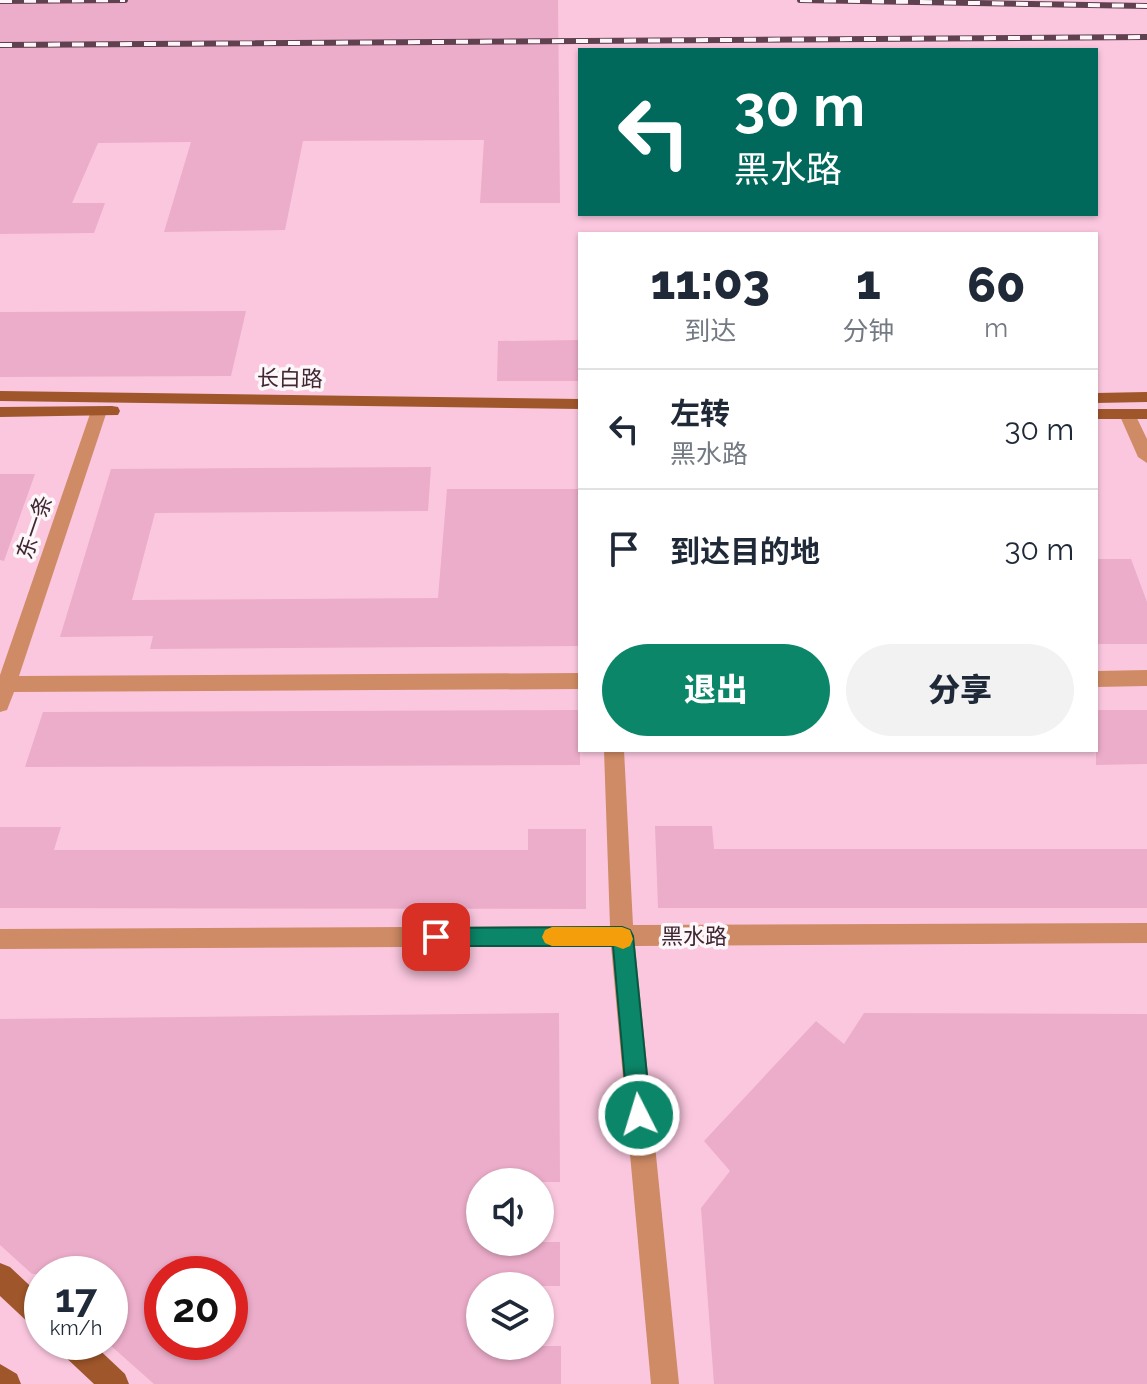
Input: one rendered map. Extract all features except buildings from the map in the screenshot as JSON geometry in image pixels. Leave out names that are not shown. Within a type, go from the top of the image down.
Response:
[{"type":"main road","name":"长白路","points":[[0,396],[578,404]]},
{"type":"main road","points":[[1098,398],[1147,397]]},
{"type":"main road","name":"长白路","points":[[0,412],[578,412]]},
{"type":"main road","points":[[1098,414],[1147,414]]},
{"type":"main road","points":[[0,1277],[24,1299]]},
{"type":"main road","points":[[89,1360],[115,1384]]},
{"type":"main road","points":[[0,1378],[7,1384]]},
{"type":"street","name":"东一条","points":[[0,704],[99,411]]},
{"type":"street","points":[[1127,414],[1147,457]]},
{"type":"street","points":[[1098,679],[1147,678]]},
{"type":"street","points":[[6,684],[578,681]]},
{"type":"street","points":[[614,752],[622,936],[665,1384]]},
{"type":"street","name":"黑水路","points":[[0,939],[1147,933]]},
{"type":"railway","points":[[0,1],[125,0]]},
{"type":"railway","points":[[800,0],[1147,6]]},
{"type":"railway","points":[[0,45],[1147,37]]},
{"type":"slow traffic","points":[[552,937],[622,936],[623,939]]},
{"type":"route","points":[[436,937],[622,936],[639,1115]]}]
